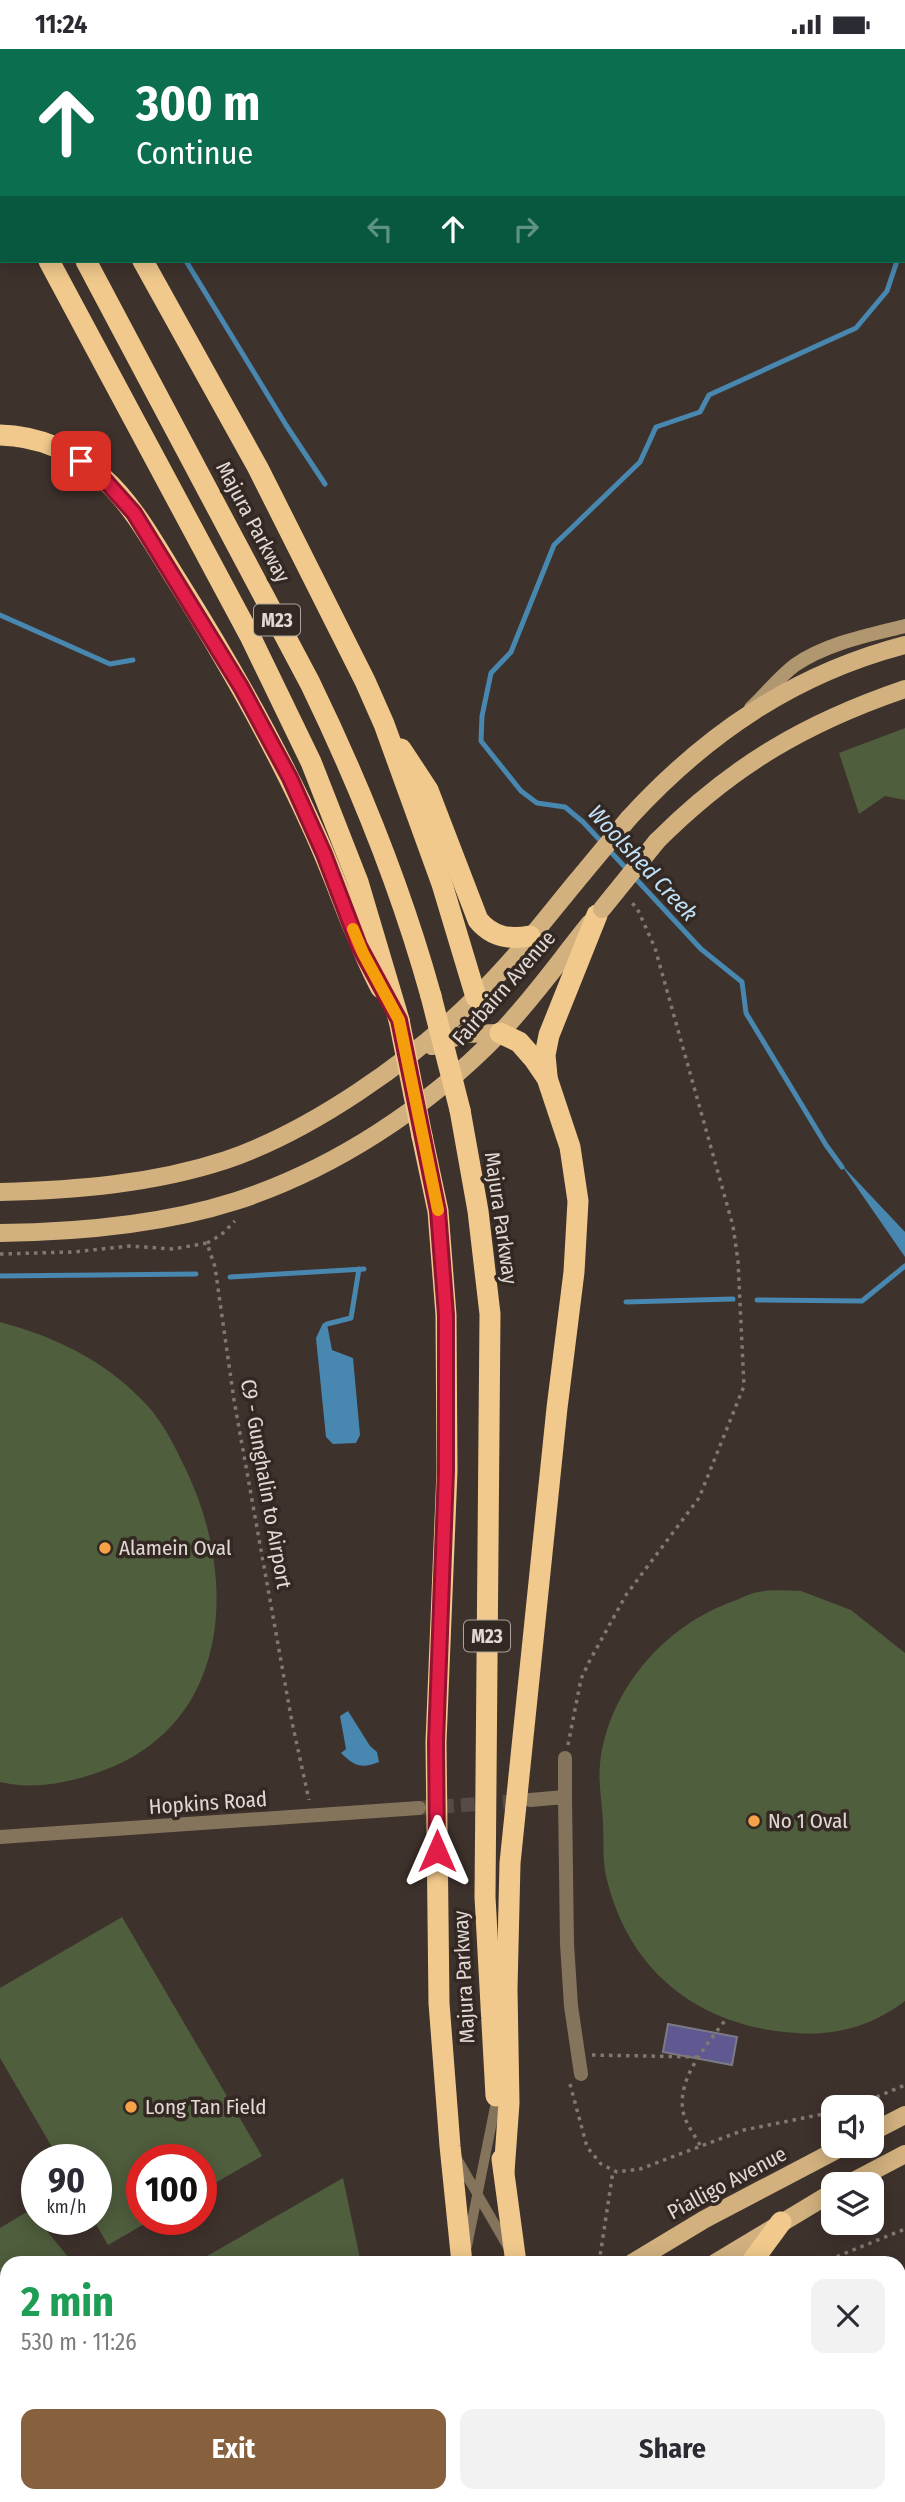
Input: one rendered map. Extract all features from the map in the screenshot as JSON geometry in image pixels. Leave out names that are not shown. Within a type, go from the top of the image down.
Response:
[{"type":"highway","name":"Majura Parkway","points":[[50,263],[250,636],[311,762],[358,882],[399,1020],[438,1211],[446,1315],[446,1471],[436,1755],[439,2003],[450,2146],[462,2256]]},
{"type":"highway","name":"Majura Parkway","points":[[87,263],[298,659],[336,736],[380,838],[416,941],[460,1110],[478,1211],[490,1314],[485,1897],[496,2102],[515,2256]]},
{"type":"highway","points":[[144,263],[258,468],[365,681],[384,724],[410,802],[442,884],[476,997]]},
{"type":"highway","points":[[0,435],[38,440],[59,448],[109,483],[134,513],[241,687],[290,778],[324,854],[359,946],[399,1020]]},
{"type":"highway","points":[[384,724],[428,790],[478,920],[501,937],[517,939],[530,936]]},
{"type":"highway","points":[[504,2172],[509,2103],[507,1989],[510,1863],[578,1217],[570,1147],[547,1079],[545,1055],[549,1035],[600,912]]},
{"type":"highway","points":[[492,1032],[519,1042],[547,1079]]},
{"type":"highway","points":[[756,2256],[781,2222]]},
{"type":"main road","points":[[737,721],[796,665],[861,637],[905,626]]},
{"type":"main road","name":"Fairbairn Avenue","points":[[0,1192],[82,1189],[165,1175],[227,1159],[285,1135],[345,1099],[412,1055],[476,997],[629,818],[668,777],[707,743],[737,721],[816,675],[905,645]]},
{"type":"main road","name":"Fairbairn Avenue","points":[[0,1233],[47,1232],[137,1223],[233,1202],[316,1167],[380,1129],[422,1102],[469,1062],[492,1032],[600,912],[657,841],[685,814],[749,762],[791,737],[836,714],[905,689]]},
{"type":"main road","points":[[412,1055],[457,1036],[492,1032],[476,997]]},
{"type":"main road","points":[[884,2126],[905,2115]]},
{"type":"main road","points":[[871,2172],[905,2154]]},
{"type":"main road","name":"Pialligo Avenue","points":[[644,2256],[705,2219],[821,2158]]},
{"type":"main road","points":[[726,2256],[821,2199]]},
{"type":"street","points":[[565,1758],[567,1944],[569,1987],[578,2055],[575,2078]]},
{"type":"street","points":[[530,1800],[565,1797]]},
{"type":"street","name":"Hopkins Road","points":[[0,1837],[419,1808]]},
{"type":"lane","points":[[465,2256],[496,2102]]},
{"type":"lane","points":[[450,2146],[513,2256]]},
{"type":"path","points":[[565,1758],[581,1679],[602,1637],[636,1582],[699,1498],[744,1386],[738,1261],[733,1226],[655,948],[637,908],[622,893]]},
{"type":"path","name":"C9 - Gunghalin to Airport","points":[[0,1254],[73,1252],[130,1246],[173,1249],[207,1243],[215,1266],[234,1400],[292,1722],[312,1816]]},
{"type":"path","points":[[700,2145],[685,2118],[682,2103],[686,2080],[726,2019]]},
{"type":"path","points":[[578,2055],[699,2057]]},
{"type":"path","points":[[575,2078],[587,2147],[601,2164],[613,2171],[640,2169],[744,2130],[821,2114]]},
{"type":"path","points":[[881,2095],[905,2085]]},
{"type":"path","points":[[600,2256],[613,2171]]},
{"type":"path","points":[[838,2256],[905,2229]]},
{"type":"green space","points":[[905,728],[905,800],[885,796],[859,814],[839,753]]},
{"type":"green space","name":"Alamein Oval","points":[[0,1322],[60,1343],[97,1363],[146,1404],[164,1428],[187,1472],[204,1515],[214,1559],[217,1603],[212,1646],[198,1686],[175,1722],[143,1751],[99,1772],[50,1784],[0,1782]]},
{"type":"green space","name":"No 1 Oval","points":[[801,1591],[851,1610],[905,1653],[905,2001],[860,2026],[811,2033],[776,2031],[745,2025],[716,2014],[667,1983],[647,1962],[630,1938],[605,1873],[599,1778],[605,1737],[615,1711],[628,1686],[663,1644],[685,1626],[709,1612],[749,1594]]},
{"type":"green space","name":"Long Tan Field","points":[[122,1917],[262,2156],[217,2182],[217,2144],[126,2144],[126,2235],[108,2245],[102,2235],[112,2235],[112,2144],[50,2144],[0,2058],[0,1988]]},
{"type":"green space","points":[[343,2178],[360,2256],[207,2256]]},
{"type":"green space","points":[[21,2215],[21,2235],[50,2235],[67,2256],[0,2256],[0,2228]]},
{"type":"water","points":[[840,1163],[905,1232],[905,1257]]},
{"type":"water","points":[[323,1323],[327,1324],[332,1350],[353,1358],[360,1435],[356,1443],[333,1444],[326,1437],[316,1338]]},
{"type":"water","points":[[348,1711],[370,1746],[377,1752],[379,1762],[358,1765],[341,1753],[346,1749],[340,1716]]},
{"type":"building","points":[[668,2024],[737,2037],[732,2065],[663,2052]]},
{"type":"waterway","points":[[187,263],[325,484]]},
{"type":"waterway","name":"Woolshed Creek","points":[[842,1167],[746,1013],[742,982],[701,949],[583,822],[565,807],[537,803],[521,791],[481,741],[482,716],[491,673],[511,652],[554,545],[640,462],[656,427],[700,412],[709,395],[856,328],[887,291],[896,263]]},
{"type":"waterway","points":[[0,615],[110,664],[133,660]]},
{"type":"waterway","points":[[757,1300],[862,1301],[905,1266]]},
{"type":"waterway","points":[[327,1324],[351,1318],[359,1269]]},
{"type":"waterway","points":[[230,1277],[364,1269]]},
{"type":"waterway","points":[[0,1276],[196,1274]]},
{"type":"waterway","points":[[626,1302],[733,1299]]},
{"type":"tunnel","points":[[419,1808],[523,1801]]},
{"type":"slow traffic","points":[[353,929],[399,1020],[438,1210]]},
{"type":"place","name":"Alamein Oval","points":[[105,1548]]},
{"type":"place","name":"No 1 Oval","points":[[754,1821]]},
{"type":"place","name":"Long Tan Field","points":[[131,2107]]},
{"type":"route","points":[[81,461],[101,476],[134,513],[241,687],[290,778],[324,854],[359,946],[399,1020],[438,1211],[446,1315],[446,1471],[436,1742],[437,1851]]}]
